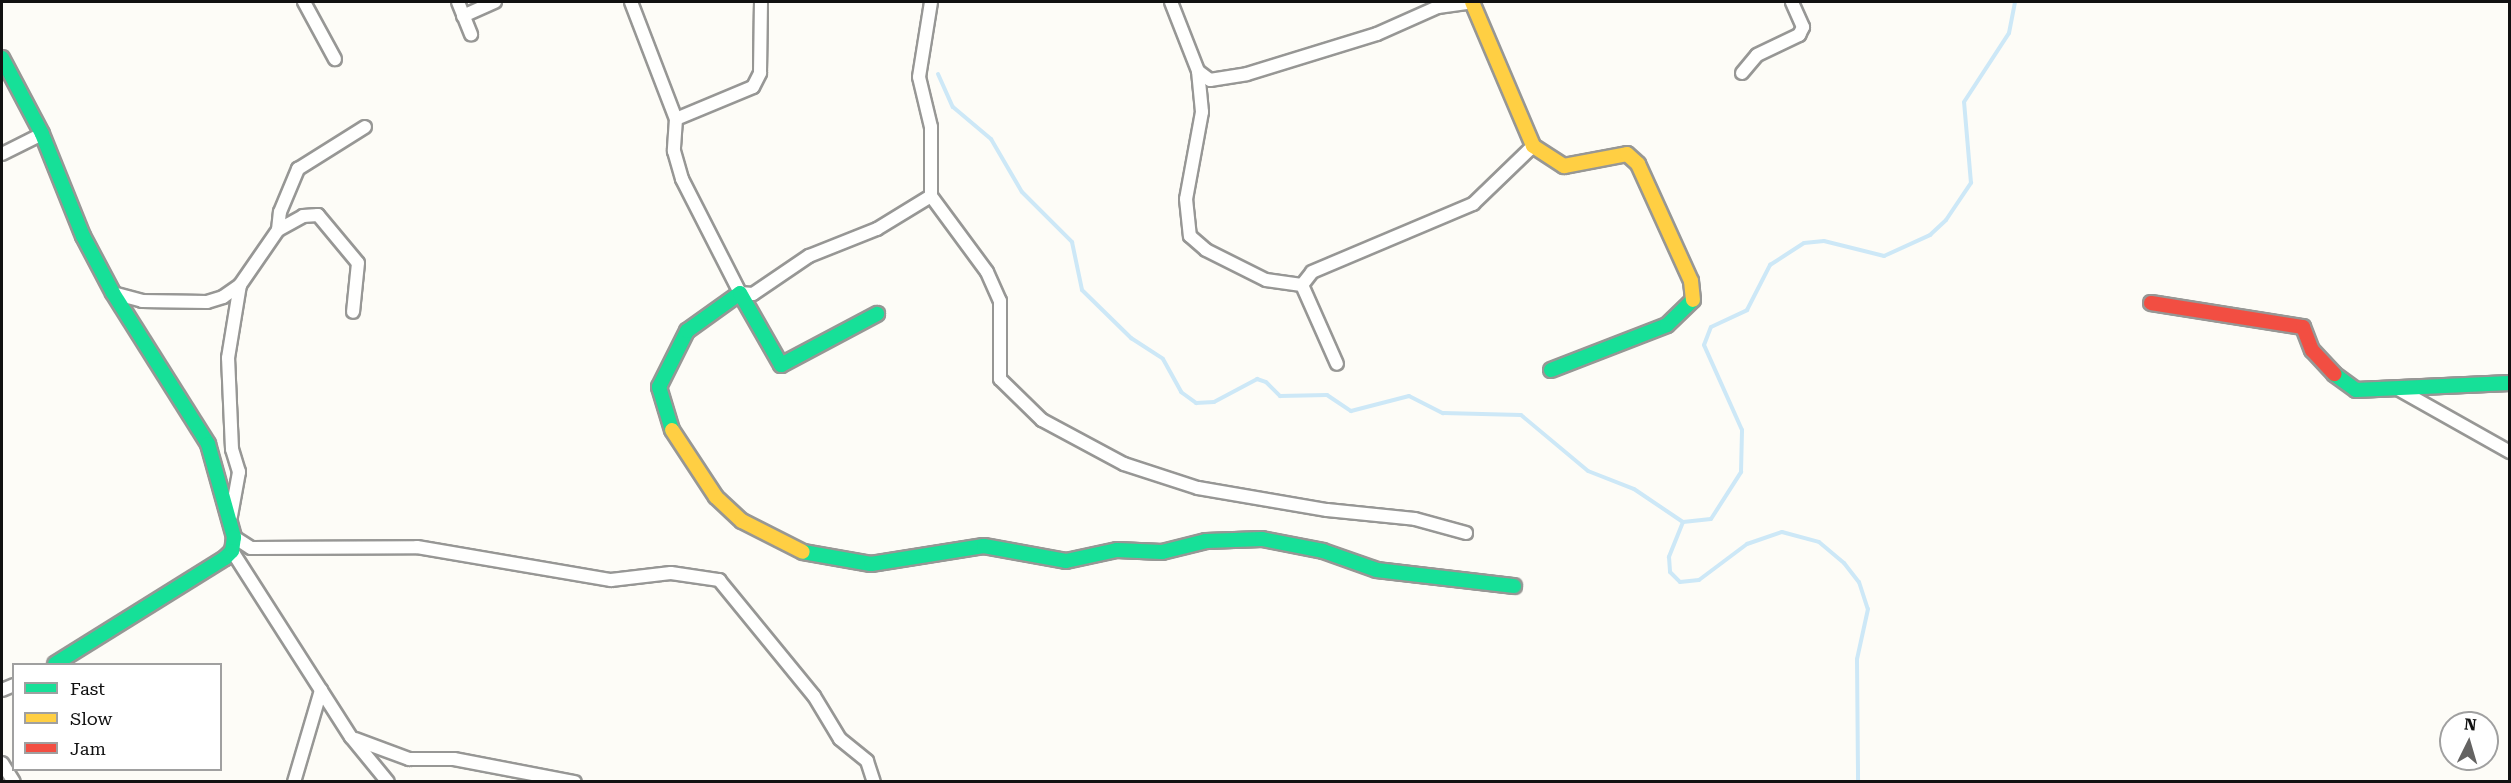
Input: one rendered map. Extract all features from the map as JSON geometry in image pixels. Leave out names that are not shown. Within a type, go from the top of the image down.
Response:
[{"type":"street","points":[[304,2],[335,59]]},
{"type":"street","points":[[458,2],[471,34]]},
{"type":"street","points":[[463,16],[495,2]]},
{"type":"street","points":[[631,2],[676,119],[674,151],[682,179],[740,293],[781,365],[877,314]]},
{"type":"street","points":[[676,119],[753,87],[760,72],[761,2]]},
{"type":"street","points":[[930,2],[919,76],[931,127],[932,196],[987,272],[1000,301],[1000,379],[1042,420],[1124,464],[1198,488],[1327,510],[1415,519],[1466,533]]},
{"type":"street","points":[[1171,2],[1198,71],[1202,112],[1186,199],[1190,236],[1206,250],[1266,280],[1302,285]]},
{"type":"street","points":[[1198,71],[1210,80],[1247,74],[1377,34],[1438,7],[1473,2],[1533,146],[1564,166],[1627,154],[1638,164],[1693,291],[1685,312],[1667,325],[1551,370]]},
{"type":"street","points":[[1742,74],[1757,55],[1799,35],[1803,27],[1792,2]]},
{"type":"street","points":[[2,58],[42,134],[83,236],[113,293],[208,444],[231,516],[233,544],[351,737],[388,782]]},
{"type":"street","points":[[278,230],[280,212],[298,169],[365,128]]},
{"type":"street","points":[[2,154],[42,134]]},
{"type":"street","points":[[1302,285],[1312,272],[1473,204],[1533,146]]},
{"type":"street","points":[[932,196],[877,229],[809,256],[753,294],[740,293],[687,331],[659,387],[659,399],[716,497],[742,521],[789,547],[815,556],[871,564],[984,546],[1066,561],[1118,550],[1162,552],[1206,541],[1262,539],[1323,551],[1377,570],[1514,586]]},
{"type":"street","points":[[231,516],[239,472],[232,449],[228,358],[240,285],[278,230],[303,216],[318,215],[328,222],[358,263],[353,312]]},
{"type":"street","points":[[113,293],[142,301],[207,302],[240,285]]},
{"type":"street","points":[[1302,285],[1337,364]]},
{"type":"street","points":[[2151,303],[2303,327],[2312,350],[2344,385],[2369,391],[2424,384],[2510,383]]},
{"type":"street","points":[[2398,389],[2510,453]]},
{"type":"street","points":[[56,663],[233,544],[263,548],[417,547],[611,580],[671,573],[719,580],[814,696],[840,739],[867,761],[874,782]]},
{"type":"street","points":[[294,782],[321,690]]},
{"type":"street","points":[[351,737],[401,757],[454,759],[575,782]]},
{"type":"street","points":[[2,763],[14,782]]},
{"type":"waterway","points":[[1683,522],[1711,519],[1741,472],[1742,430],[1704,345],[1711,327],[1747,310],[1770,265],[1804,243],[1824,241],[1884,256],[1930,235],[1946,220],[1971,183],[1964,102],[2009,33],[2015,2]]},
{"type":"waterway","points":[[938,74],[953,107],[991,139],[1022,192],[1072,242],[1082,290],[1131,338],[1163,359],[1181,392],[1196,403],[1214,402],[1257,379],[1266,382],[1280,396],[1327,395],[1351,411],[1409,396],[1443,413],[1521,415],[1588,471],[1634,489],[1683,522]]},
{"type":"waterway","points":[[1683,522],[1669,557],[1670,572],[1680,582],[1699,580],[1747,544],[1782,532],[1819,542],[1844,563],[1859,582],[1868,609],[1857,659],[1858,782]]},
{"type":"traffic: fast","points":[[2,58],[42,134],[83,236],[113,293],[208,444],[234,537],[232,551],[225,558],[57,663]]},
{"type":"traffic: fast","points":[[672,430],[659,387],[687,331],[740,293],[781,365],[877,314]]},
{"type":"traffic: fast","points":[[1551,370],[1667,325],[1693,300]]},
{"type":"traffic: fast","points":[[2334,374],[2356,390],[2510,383]]},
{"type":"traffic: fast","points":[[803,552],[871,564],[984,546],[1066,561],[1117,550],[1162,552],[1206,541],[1262,539],[1323,551],[1377,570],[1514,586]]},
{"type":"traffic: slow","points":[[1472,2],[1533,146],[1564,166],[1627,154],[1638,164],[1691,281],[1693,300]]},
{"type":"traffic: slow","points":[[672,430],[716,497],[742,521],[803,552]]},
{"type":"traffic: jam","points":[[2151,303],[2303,327],[2312,350],[2334,374]]}]
